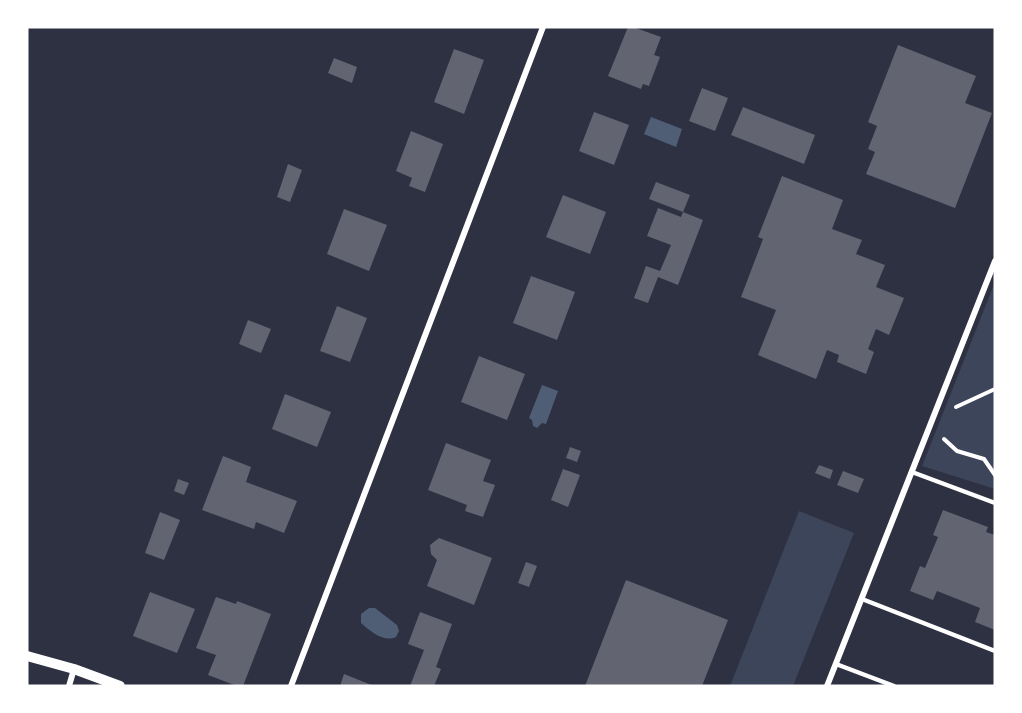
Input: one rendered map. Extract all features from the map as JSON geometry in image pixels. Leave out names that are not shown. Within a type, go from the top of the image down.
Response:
[{"type":"street","points":[[291,686],[543,27]]},
{"type":"street","points":[[827,686],[995,261]]},
{"type":"street","points":[[27,656],[74,669],[120,686]]},
{"type":"street","points":[[69,686],[74,669]]},
{"type":"lane","points":[[912,472],[995,503]]},
{"type":"lane","points":[[862,599],[995,651]]},
{"type":"lane","points":[[836,664],[894,686]]},
{"type":"path","points":[[933,417],[995,389]]},
{"type":"path","points":[[930,426],[957,451],[984,459],[995,475]]},
{"type":"shaded area","points":[[651,117],[682,129],[676,147],[644,134]]},
{"type":"shaded area","points":[[995,282],[995,489],[922,466]]},
{"type":"shaded area","points":[[542,385],[558,391],[546,424],[542,423],[537,428],[533,426],[529,418]]},
{"type":"shaded area","points":[[799,511],[854,533],[793,686],[730,686]]},
{"type":"shaded area","points":[[369,608],[375,608],[397,625],[399,631],[396,637],[382,637],[361,623],[361,614]]},
{"type":"building","points":[[628,27],[661,37],[654,55],[660,57],[649,86],[643,84],[641,89],[608,76]]},
{"type":"building","points":[[898,45],[976,76],[965,103],[992,113],[955,208],[866,174],[875,152],[868,149],[877,126],[868,122]]},
{"type":"building","points":[[454,49],[484,60],[464,114],[434,102]]},
{"type":"building","points":[[334,58],[357,67],[352,83],[328,73]]},
{"type":"building","points":[[702,88],[728,98],[715,131],[689,121]]},
{"type":"building","points":[[743,107],[815,135],[804,164],[731,135]]},
{"type":"building","points":[[594,112],[629,125],[614,165],[579,151]]},
{"type":"building","points":[[411,131],[443,144],[425,192],[409,186],[412,178],[396,171]]},
{"type":"building","points":[[288,164],[302,170],[290,202],[277,197]]},
{"type":"building","points":[[782,176],[843,200],[832,229],[862,240],[856,254],[885,265],[876,287],[904,298],[889,335],[876,329],[868,349],[874,352],[866,374],[837,362],[839,355],[827,350],[816,379],[758,355],[776,310],[741,297],[763,239],[758,237]]},
{"type":"building","points":[[656,182],[690,195],[683,212],[649,199]]},
{"type":"building","points":[[563,195],[606,212],[590,254],[546,237]]},
{"type":"building","points":[[658,208],[681,217],[683,212],[703,220],[678,285],[658,277],[648,303],[634,298],[646,266],[660,271],[671,245],[647,236]]},
{"type":"building","points":[[344,209],[387,225],[369,271],[327,254]]},
{"type":"building","points":[[531,276],[575,292],[557,340],[513,323]]},
{"type":"building","points":[[337,306],[367,318],[350,362],[320,351]]},
{"type":"building","points":[[248,320],[271,329],[261,353],[239,344]]},
{"type":"building","points":[[479,356],[525,374],[507,420],[461,402]]},
{"type":"building","points":[[285,394],[331,412],[317,447],[272,429]]},
{"type":"building","points":[[446,443],[491,460],[483,481],[495,485],[483,517],[465,511],[467,505],[428,490]]},
{"type":"building","points":[[570,447],[581,451],[577,462],[566,458]]},
{"type":"building","points":[[223,456],[251,467],[246,482],[297,501],[284,533],[256,522],[254,529],[202,510]]},
{"type":"building","points":[[819,465],[833,470],[830,479],[815,473]]},
{"type":"building","points":[[563,469],[580,475],[568,507],[551,500]]},
{"type":"building","points":[[843,471],[864,479],[858,493],[837,485]]},
{"type":"building","points":[[178,479],[189,483],[184,495],[174,491]]},
{"type":"building","points":[[943,510],[988,527],[986,532],[995,535],[995,630],[975,622],[980,608],[937,591],[933,600],[910,591],[920,566],[925,568],[938,537],[933,535]]},
{"type":"building","points":[[160,512],[180,520],[164,560],[145,553]]},
{"type":"building","points":[[439,538],[492,558],[474,605],[427,586],[437,560],[431,554],[430,545]]},
{"type":"building","points":[[526,562],[537,566],[529,587],[518,583]]},
{"type":"building","points":[[626,580],[728,620],[702,686],[585,686]]},
{"type":"building","points":[[150,592],[195,609],[177,653],[133,636]]},
{"type":"building","points":[[216,597],[236,604],[237,601],[271,614],[243,686],[208,675],[216,655],[196,648]]},
{"type":"building","points":[[420,612],[452,624],[436,667],[441,669],[434,686],[410,686],[424,650],[408,644]]},
{"type":"building","points":[[344,674],[374,686],[340,686]]}]
